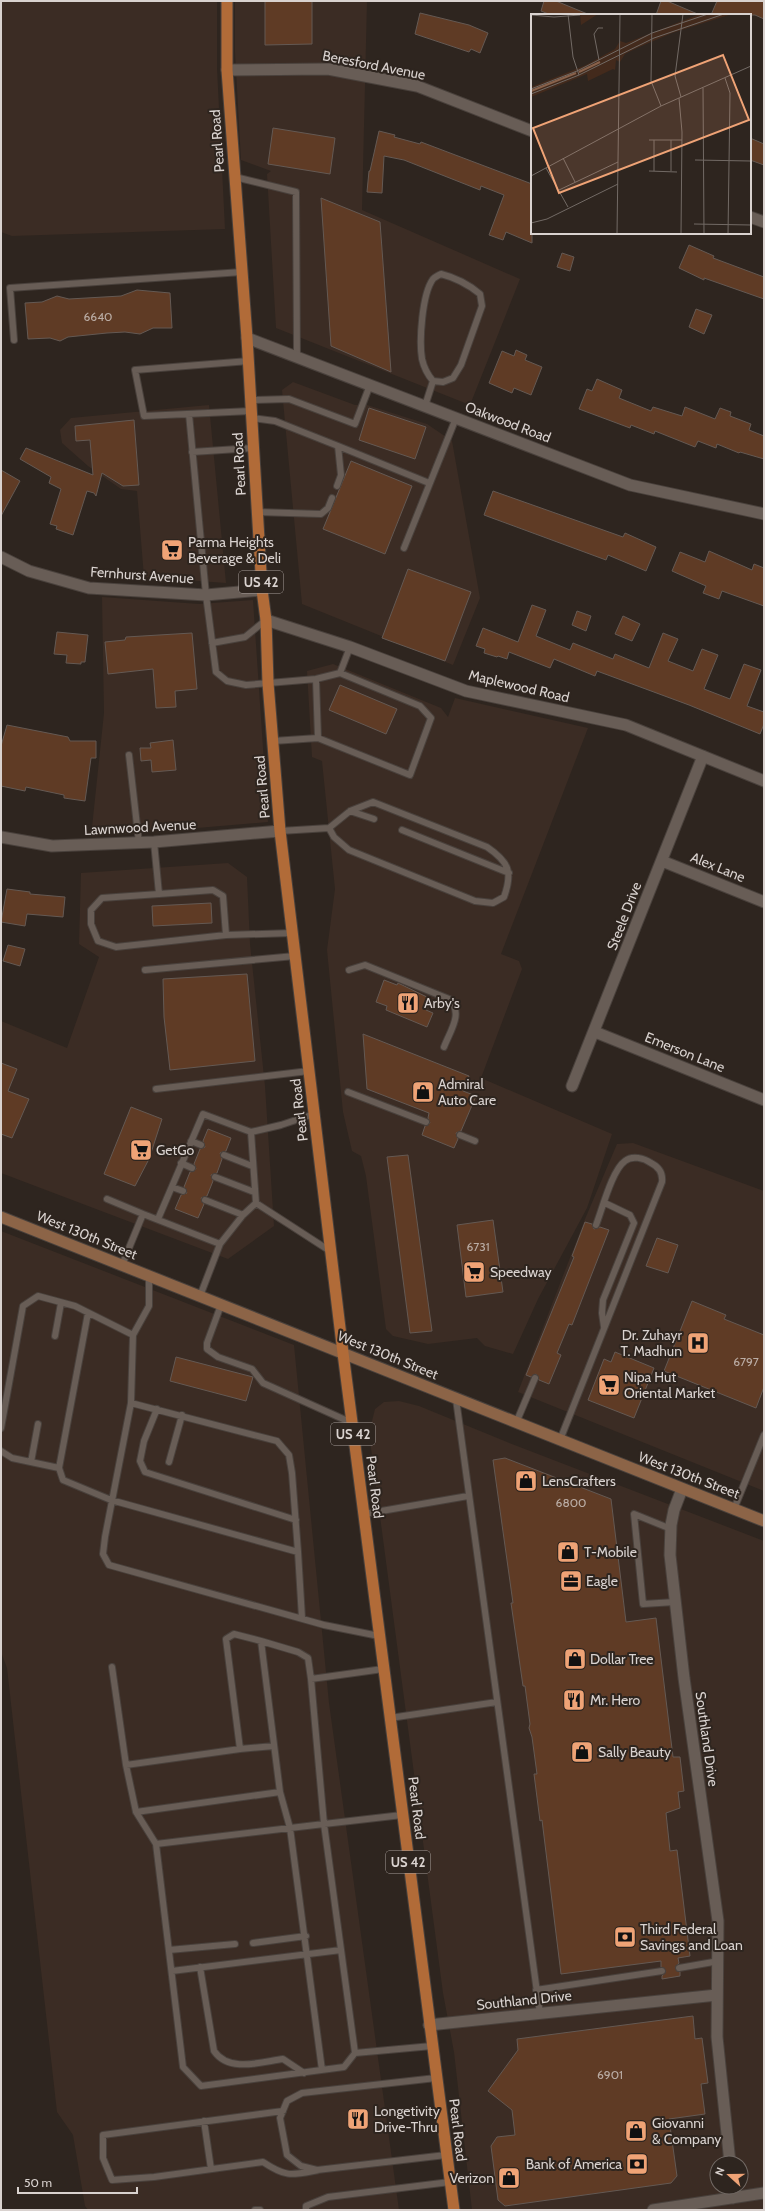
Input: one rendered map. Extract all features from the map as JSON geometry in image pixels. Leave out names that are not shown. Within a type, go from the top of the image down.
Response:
[{"type":"main road","name":"Pearl Road","points":[[226,1],[227,70],[248,338],[257,512],[262,590],[266,620],[268,683],[280,831],[330,1251],[454,2210]]},
{"type":"main road","name":"West 130th Street","points":[[1,1217],[764,1521]]},
{"type":"street","name":"Beresford Avenue","points":[[227,70],[328,69],[417,86],[531,131]]},
{"type":"street","points":[[751,217],[764,222]]},
{"type":"street","name":"Oakwood Road","points":[[248,338],[630,485],[764,514]]},
{"type":"street","name":"Fernhurst Avenue","points":[[1,557],[29,571],[90,588],[206,595],[262,590]]},
{"type":"street","name":"Maplewood Road","points":[[266,620],[350,648],[466,691],[626,725],[764,781]]},
{"type":"street","name":"Steele Drive","points":[[572,1086],[595,1032],[703,756]]},
{"type":"street","name":"Lawnwood Avenue","points":[[1,837],[52,846],[140,843],[280,831]]},
{"type":"street","name":"Alex Lane","points":[[662,861],[764,902]]},
{"type":"street","name":"Emerson Lane","points":[[595,1032],[764,1100]]},
{"type":"street","name":"Southland Drive","points":[[682,1489],[674,1510],[670,1529],[670,1555],[695,1763],[718,1921],[719,1961],[717,2037],[729,2155]]},
{"type":"street","name":"Southland Drive","points":[[429,2025],[717,1995]]},
{"type":"street","points":[[749,2193],[764,2193]]},
{"type":"street","points":[[660,2209],[719,2195]]},
{"type":"lane","points":[[235,177],[296,192],[297,357]]},
{"type":"lane","points":[[14,340],[10,288],[242,272]]},
{"type":"lane","points":[[425,406],[432,381],[426,372],[422,357],[422,324],[427,294],[434,278],[441,274],[458,279],[470,286],[480,294],[482,306],[461,365],[453,378],[443,382],[432,381]]},
{"type":"lane","points":[[249,361],[135,370],[144,416],[251,410],[289,399],[355,424],[370,385]]},
{"type":"lane","points":[[251,410],[429,483]]},
{"type":"lane","points":[[189,414],[206,595],[216,672],[227,682],[246,685],[316,679],[340,673],[420,706],[431,718],[410,775],[318,738],[273,741]]},
{"type":"lane","points":[[404,548],[456,418]]},
{"type":"lane","points":[[337,486],[341,476],[338,446]]},
{"type":"lane","points":[[192,452],[253,448]]},
{"type":"lane","points":[[257,512],[322,514],[328,508],[332,498]]},
{"type":"lane","points":[[212,642],[245,637],[266,620]]},
{"type":"lane","points":[[340,673],[350,648]]},
{"type":"lane","points":[[316,679],[318,738]]},
{"type":"lane","points":[[129,755],[140,843]]},
{"type":"lane","points":[[280,831],[329,828],[350,811],[373,802],[487,847],[500,856],[507,865],[509,883],[504,897],[493,903],[475,901],[349,850],[334,837],[329,828]]},
{"type":"lane","points":[[350,811],[374,819]]},
{"type":"lane","points":[[402,830],[509,873]]},
{"type":"lane","points":[[154,842],[159,894]]},
{"type":"lane","points":[[226,935],[223,896],[213,890],[102,898],[91,910],[91,924],[98,941],[116,947],[226,935],[293,932]]},
{"type":"lane","points":[[145,970],[295,956]]},
{"type":"lane","points":[[349,970],[365,965],[449,999],[454,1004],[457,1014],[444,1047]]},
{"type":"lane","points":[[156,1088],[309,1071]]},
{"type":"lane","points":[[348,1092],[426,1122]]},
{"type":"lane","points":[[158,1220],[203,1114],[251,1132],[281,1125],[314,1114]]},
{"type":"lane","points":[[251,1132],[252,1166],[256,1203],[330,1251]]},
{"type":"lane","points":[[460,1135],[475,1141]]},
{"type":"lane","points":[[191,1141],[201,1145]]},
{"type":"lane","points":[[224,1155],[252,1166]]},
{"type":"lane","points":[[560,1440],[662,1182],[662,1173],[658,1167],[645,1159],[626,1159],[617,1170],[596,1225]]},
{"type":"lane","points":[[181,1163],[192,1168]]},
{"type":"lane","points":[[215,1177],[254,1192]]},
{"type":"lane","points":[[172,1187],[183,1191]]},
{"type":"lane","points":[[107,1199],[220,1244]]},
{"type":"lane","points":[[205,1200],[243,1215]]},
{"type":"lane","points":[[200,1296],[220,1244],[243,1215],[256,1203]]},
{"type":"lane","points":[[604,1329],[602,1314],[603,1300],[634,1223],[630,1216],[605,1203]]},
{"type":"lane","points":[[122,1265],[143,1214]]},
{"type":"lane","points":[[149,1276],[149,1306],[133,1335],[131,1403],[111,1500],[103,1554],[109,1565],[324,1625],[379,1636]]},
{"type":"lane","points":[[1,1428],[23,1306],[38,1296],[88,1313],[133,1335]]},
{"type":"lane","points":[[55,1336],[61,1303]]},
{"type":"lane","points":[[221,1304],[207,1343],[207,1349],[218,1357],[252,1369],[263,1383],[352,1423]]},
{"type":"lane","points":[[88,1313],[59,1468],[63,1480],[111,1500],[298,1552]]},
{"type":"lane","points":[[516,1423],[534,1378]]},
{"type":"lane","points":[[456,1399],[468,1496],[540,2014]]},
{"type":"lane","points":[[131,1403],[278,1441],[289,1455],[292,1473],[302,1618]]},
{"type":"lane","points":[[157,1409],[144,1441],[140,1462],[145,1472],[296,1520]]},
{"type":"lane","points":[[169,1462],[182,1415]]},
{"type":"lane","points":[[31,1462],[38,1424]]},
{"type":"lane","points":[[734,1509],[764,1435]]},
{"type":"lane","points":[[1,1451],[12,1458],[59,1468]]},
{"type":"lane","points":[[364,1514],[468,1496]]},
{"type":"lane","points":[[670,1529],[634,1514],[643,1604],[675,1602]]},
{"type":"lane","points":[[112,1667],[126,1765],[136,1812],[156,1844],[183,2067],[201,2086],[304,2074],[344,2067],[355,2053],[324,1824],[308,1658],[298,1652],[234,1634],[226,1639],[240,1749]]},
{"type":"lane","points":[[261,1642],[280,1792],[290,1828],[306,1936],[322,2070]]},
{"type":"lane","points":[[311,1679],[383,1668]]},
{"type":"lane","points":[[390,1718],[497,1702]]},
{"type":"lane","points":[[126,1765],[240,1749],[274,1746]]},
{"type":"lane","points":[[136,1812],[280,1792]]},
{"type":"lane","points":[[156,1844],[402,1815]]},
{"type":"lane","points":[[253,1943],[306,1936]]},
{"type":"lane","points":[[169,1950],[235,1944]]},
{"type":"lane","points":[[172,1971],[341,1950]]},
{"type":"lane","points":[[679,1968],[719,1961]]},
{"type":"lane","points":[[200,1967],[214,2051],[217,2057],[233,2064],[283,2059],[304,2074]]},
{"type":"lane","points":[[536,1990],[662,1971]]},
{"type":"lane","points":[[355,2053],[432,2046]]},
{"type":"lane","points":[[319,2170],[300,2166],[287,2155],[280,2118],[288,2101],[302,2093],[436,2078]]},
{"type":"lane","points":[[283,2111],[103,2135],[103,2158],[112,2180],[154,2177],[263,2162],[278,2171],[293,2175],[319,2170],[446,2155]]},
{"type":"lane","points":[[204,2121],[211,2169]]},
{"type":"lane","points":[[306,2210],[306,2206],[328,2197],[450,2182]]},
{"type":"lane","points":[[255,2210],[260,2210]]},
{"type":"shaded area","points":[[1,1],[217,1],[217,68],[225,229],[12,236],[1,232]]},
{"type":"shaded area","points":[[235,1],[367,1],[362,210],[520,279],[470,405],[276,328],[267,174],[271,171],[241,160],[235,52]]},
{"type":"shaded area","points":[[293,382],[355,405],[367,405],[427,424],[452,441],[480,598],[453,665],[302,604],[282,390]]},
{"type":"shaded area","points":[[209,405],[226,583],[144,577],[137,491],[121,489],[88,466],[62,443],[60,430],[71,418]]},
{"type":"shaded area","points":[[102,597],[199,604],[253,600],[268,822],[91,837],[104,713]]},
{"type":"shaded area","points":[[333,664],[441,708],[448,717],[455,698],[588,728],[501,954],[519,961],[522,969],[481,1078],[612,1134],[587,1208],[538,1299],[513,1354],[485,1346],[477,1338],[428,1344],[393,1336],[386,1329],[366,1176],[361,1156],[352,1151],[343,1112],[327,950],[335,889],[322,761],[312,757],[307,671]]},
{"type":"shaded area","points":[[228,863],[247,877],[250,944],[265,1086],[274,1226],[228,1259],[1,1173],[1,1021],[67,1048],[99,957],[79,944],[81,873]]},
{"type":"shaded area","points":[[633,1143],[764,1191],[764,1491],[518,1392],[585,1219],[617,1144]]},
{"type":"shaded area","points":[[1,1231],[294,1345],[329,1703],[399,2210],[88,2210],[85,2206],[73,2135],[57,2112],[7,1668],[1,1652]]},
{"type":"shaded area","points":[[399,1401],[419,1406],[507,1442],[764,1541],[764,2210],[472,2210],[454,2052],[443,1993],[369,1433],[375,1409],[384,1402]]},
{"type":"building","points":[[265,1],[312,1],[312,44],[265,45]]},
{"type":"building","points":[[544,1],[556,1],[588,14],[548,14],[541,11]]},
{"type":"building","points":[[661,1],[667,1],[698,14],[656,14]]},
{"type":"building","points":[[717,1],[764,1],[764,19],[751,14],[711,14]]},
{"type":"building","points":[[420,13],[469,25],[488,33],[480,53],[471,49],[469,52],[415,34]]},
{"type":"building","points":[[273,128],[335,138],[330,174],[268,164]]},
{"type":"building","points":[[379,131],[420,144],[421,142],[531,184],[532,243],[506,232],[503,240],[489,235],[504,195],[481,186],[480,190],[404,160],[384,156],[382,193],[367,192]]},
{"type":"building","points":[[751,138],[764,144],[764,165],[751,160]]},
{"type":"building","points":[[321,198],[380,222],[391,372],[331,346]]},
{"type":"building","points":[[689,245],[714,256],[713,258],[764,277],[764,299],[704,278],[704,280],[679,268]]},
{"type":"building","points":[[562,253],[574,257],[570,271],[557,267]]},
{"type":"building","points":[[137,290],[170,293],[172,328],[153,328],[140,334],[125,332],[68,337],[60,341],[50,338],[28,339],[25,303],[42,302],[57,296],[69,299],[121,296]]},
{"type":"building","points":[[696,309],[712,315],[704,334],[689,327]]},
{"type":"building","points":[[516,350],[527,355],[525,360],[542,367],[531,395],[514,388],[512,393],[489,383],[502,351],[514,356]]},
{"type":"building","points":[[597,379],[622,390],[619,398],[651,411],[653,407],[682,416],[685,407],[715,419],[720,408],[731,412],[730,416],[751,424],[749,430],[764,436],[764,459],[740,452],[739,453],[717,444],[716,448],[698,441],[695,447],[655,431],[654,434],[631,425],[630,428],[579,409],[587,389],[592,391]]},
{"type":"building","points":[[369,408],[426,427],[415,459],[359,440]]},
{"type":"building","points":[[134,420],[139,485],[123,486],[102,473],[96,496],[94,493],[87,491],[73,535],[56,529],[57,526],[50,524],[61,489],[49,483],[51,477],[20,459],[26,448],[93,475],[90,440],[76,441],[75,426]]},
{"type":"building","points":[[351,461],[412,486],[385,554],[323,529]]},
{"type":"building","points":[[1,470],[20,481],[1,516]]},
{"type":"building","points":[[493,491],[623,537],[625,533],[656,547],[646,571],[608,555],[606,560],[484,515]]},
{"type":"building","points":[[709,551],[752,570],[754,564],[764,568],[764,606],[722,591],[719,599],[703,593],[706,586],[672,571],[680,552],[705,562]]},
{"type":"building","points":[[408,569],[471,592],[445,661],[382,638]]},
{"type":"building","points":[[532,605],[546,610],[536,636],[570,650],[573,643],[613,659],[615,654],[649,668],[663,633],[678,639],[668,661],[693,671],[702,649],[718,655],[704,689],[730,699],[744,664],[761,670],[747,706],[764,712],[764,724],[760,734],[689,705],[597,671],[595,676],[554,659],[550,668],[509,652],[507,659],[497,657],[484,653],[485,649],[476,646],[483,628],[518,642]]},
{"type":"building","points":[[577,611],[591,616],[586,631],[572,625]]},
{"type":"building","points":[[623,616],[640,624],[632,641],[615,634]]},
{"type":"building","points":[[57,632],[88,635],[85,662],[81,662],[81,664],[66,663],[67,655],[54,654]]},
{"type":"building","points":[[192,633],[197,689],[175,691],[176,707],[156,708],[153,669],[108,674],[105,642],[125,640],[126,637]]},
{"type":"building","points":[[340,685],[397,709],[386,734],[329,710]]},
{"type":"building","points":[[7,725],[68,737],[70,741],[96,741],[96,758],[91,758],[85,801],[64,798],[64,795],[26,787],[25,791],[1,786],[1,746]]},
{"type":"building","points":[[173,740],[176,770],[152,772],[151,760],[141,761],[140,748],[151,748],[150,743]]},
{"type":"building","points":[[7,889],[30,892],[30,894],[65,897],[63,917],[27,914],[25,926],[1,922]]},
{"type":"building","points":[[211,903],[212,923],[153,926],[152,906]]},
{"type":"building","points":[[8,945],[25,949],[20,966],[3,961]]},
{"type":"building","points":[[247,974],[255,1061],[170,1070],[164,1017],[163,979]]},
{"type":"building","points":[[384,980],[397,985],[398,983],[431,999],[426,1010],[433,1013],[427,1027],[386,1010],[387,1006],[376,1002]]},
{"type":"building","points":[[363,1034],[469,1076],[463,1091],[476,1096],[461,1131],[456,1133],[458,1139],[454,1148],[422,1135],[425,1126],[430,1123],[428,1118],[429,1113],[367,1089]]},
{"type":"building","points":[[1,1063],[17,1069],[8,1091],[29,1099],[12,1138],[1,1134]]},
{"type":"building","points":[[131,1107],[162,1119],[149,1159],[135,1186],[104,1174]]},
{"type":"building","points":[[208,1129],[231,1138],[226,1151],[220,1153],[222,1159],[217,1173],[211,1175],[213,1181],[207,1196],[201,1198],[204,1204],[198,1218],[175,1209],[181,1195],[187,1193],[184,1187],[190,1172],[196,1169],[194,1164],[200,1149],[205,1147],[203,1141]]},
{"type":"building","points":[[408,1155],[432,1331],[410,1333],[387,1157]]},
{"type":"building","points":[[493,1220],[503,1292],[466,1297],[457,1225]]},
{"type":"building","points":[[585,1222],[592,1224],[594,1229],[600,1227],[609,1230],[572,1325],[569,1324],[557,1353],[561,1355],[549,1384],[539,1380],[536,1374],[531,1377],[526,1375],[574,1257],[572,1256]]},
{"type":"building","points":[[657,1238],[678,1245],[668,1273],[646,1266]]},
{"type":"building","points":[[692,1301],[726,1315],[724,1319],[764,1335],[764,1387],[756,1408],[664,1371]]},
{"type":"building","points":[[615,1352],[654,1368],[634,1418],[588,1400],[604,1359],[611,1362]]},
{"type":"building","points":[[176,1357],[253,1377],[246,1401],[170,1381]]},
{"type":"building","points":[[505,1458],[611,1499],[626,1622],[656,1618],[673,1757],[680,1757],[684,1791],[678,1792],[680,1808],[666,1813],[670,1851],[677,1850],[690,1956],[678,1958],[679,1963],[675,1968],[680,1972],[680,1976],[662,1979],[662,1976],[666,1971],[661,1967],[661,1961],[561,1974],[542,1820],[540,1821],[534,1774],[537,1774],[532,1737],[529,1728],[530,1724],[525,1686],[523,1686],[511,1603],[513,1603],[493,1460]]},
{"type":"building","points":[[693,2016],[695,2039],[702,2038],[708,2083],[701,2084],[705,2114],[669,2119],[677,2176],[671,2183],[505,2206],[498,2200],[491,2146],[497,2137],[515,2135],[512,2110],[488,2091],[518,2050],[517,2039]]},
{"type":"place","name":"Parma Heights Beverage & Deli","points":[[172,550]]},
{"type":"place","name":"Arby's","points":[[408,1003]]},
{"type":"place","name":"Admiral Auto Care","points":[[423,1092]]},
{"type":"place","name":"GetGo","points":[[141,1150]]},
{"type":"place","name":"Speedway","points":[[474,1272]]},
{"type":"place","name":"Dr. Zuhayr T. Madhun","points":[[698,1343]]},
{"type":"place","name":"Nipa Hut Oriental Market","points":[[609,1385]]},
{"type":"place","name":"LensCrafters","points":[[526,1481]]},
{"type":"place","name":"T-Mobile","points":[[568,1552]]},
{"type":"place","name":"Eagle","points":[[571,1581]]},
{"type":"place","name":"Dollar Tree","points":[[575,1659]]},
{"type":"place","name":"Mr. Hero","points":[[574,1700]]},
{"type":"place","name":"Sally Beauty","points":[[582,1752]]},
{"type":"place","name":"Third Federal Savings and Loan","points":[[625,1937]]},
{"type":"place","name":"Longetivity Drive-Thru","points":[[358,2119]]},
{"type":"place","name":"Giovanni & Company","points":[[636,2131]]},
{"type":"place","name":"Bank of America","points":[[637,2164]]},
{"type":"place","name":"Verizon","points":[[509,2178]]}]
